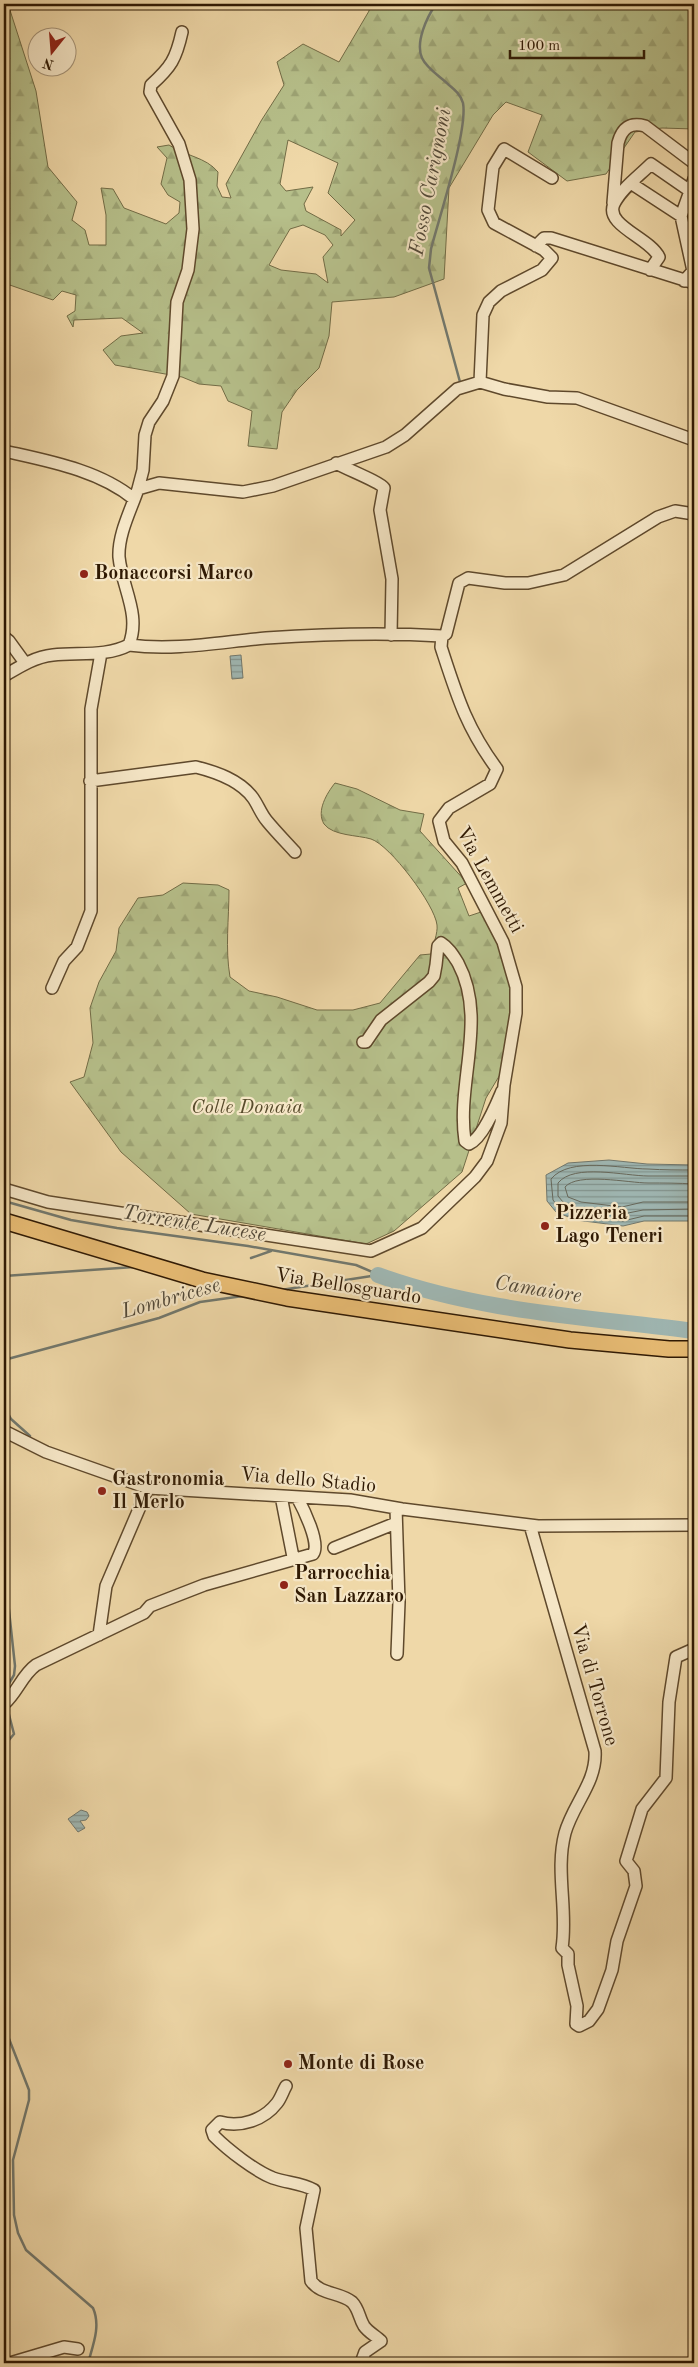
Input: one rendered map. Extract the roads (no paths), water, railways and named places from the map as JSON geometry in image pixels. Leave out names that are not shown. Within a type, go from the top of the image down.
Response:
[{"type":"main road","name":"Via Bellosguardo","points":[[4,1221],[202,1280],[288,1298],[570,1340],[669,1349],[694,1349]]},
{"type":"street","points":[[129,645],[133,634],[134,621],[119,556],[129,508],[144,470],[145,435],[149,422],[163,400],[173,376],[177,302],[188,270],[193,229],[190,180],[179,144],[150,92],[150,85],[170,68],[178,51],[182,32]]},
{"type":"street","points":[[650,270],[659,256],[655,248],[616,222],[612,215],[620,134],[627,126],[636,124],[646,126],[694,163]]},
{"type":"street","points":[[480,382],[483,315],[489,302],[500,291],[542,270],[552,258],[536,246],[494,223],[488,210],[493,167],[504,149],[552,178]]},
{"type":"street","points":[[613,206],[622,193],[651,164],[690,190]]},
{"type":"street","points":[[536,246],[544,238],[552,238],[689,282],[693,271],[680,216],[694,179]]},
{"type":"street","points":[[632,184],[680,216]]},
{"type":"street","points":[[136,494],[159,483],[243,492],[273,486],[336,463],[372,453],[386,446],[405,434],[457,389],[480,382],[504,389],[548,397],[577,398],[694,440]]},
{"type":"street","points":[[4,451],[80,471],[136,494]]},
{"type":"street","points":[[336,463],[357,475],[381,483],[384,488],[380,510],[392,579],[391,635]]},
{"type":"street","points":[[4,676],[24,663],[52,655],[101,653],[129,645],[161,648],[302,636],[442,636],[446,634],[459,583],[468,578],[505,583],[528,583],[564,575],[658,517],[675,511],[694,514]]},
{"type":"street","name":"Via Lemmetti","points":[[4,1189],[48,1202],[370,1250],[422,1228],[482,1170],[499,1133],[504,1084],[516,1013],[516,986],[503,942],[471,879],[457,856],[444,841],[439,821],[449,808],[490,784],[497,770],[478,744],[464,716],[441,647],[442,636]]},
{"type":"street","points":[[4,637],[10,641],[24,663]]},
{"type":"street","points":[[52,988],[64,961],[77,947],[91,911],[91,709],[101,653]]},
{"type":"street","points":[[90,780],[196,767],[208,770],[230,779],[244,788],[266,819],[295,852]]},
{"type":"street","points":[[363,1042],[366,1042],[381,1020],[434,976],[438,946],[440,944],[453,954],[463,973],[470,1006],[472,1028],[463,1108],[465,1141],[469,1144],[473,1142],[487,1124],[504,1084]]},
{"type":"street","name":"Via dello Stadio","points":[[4,1430],[46,1452],[148,1488],[350,1500],[396,1508],[530,1525],[694,1525]]},
{"type":"street","points":[[100,1635],[106,1586],[148,1488]]},
{"type":"street","points":[[281,1496],[294,1557]]},
{"type":"street","points":[[8,1701],[29,1670],[36,1665],[144,1613],[150,1606],[204,1585],[294,1557],[313,1554],[316,1550],[305,1512],[297,1497]]},
{"type":"street","points":[[396,1508],[399,1602],[397,1654]]},
{"type":"street","points":[[334,1548],[396,1524]]},
{"type":"street","name":"Via di Torrone","points":[[530,1525],[595,1750],[594,1772],[569,1818],[564,1835],[560,1878],[565,1912],[562,1948],[568,1954],[568,1965],[577,2006],[576,2024],[579,2026],[595,2015],[609,1978],[615,1949],[636,1886],[634,1871],[626,1862],[642,1810],[666,1778],[669,1702],[676,1657],[694,1649]]},
{"type":"street","points":[[286,2086],[277,2103],[267,2112],[248,2123],[220,2122],[212,2130],[214,2136],[255,2170],[314,2190],[306,2228],[311,2281],[315,2286],[350,2301],[358,2309],[366,2328],[382,2341],[365,2352],[361,2363]]},
{"type":"street","points":[[4,2359],[9,2363],[64,2348],[78,2349]]},
{"type":"water","points":[[241,655],[243,678],[232,679],[230,656]]},
{"type":"water","points":[[609,1160],[647,1164],[694,1165],[694,1221],[644,1221],[623,1226],[576,1220],[556,1212],[547,1201],[546,1175],[568,1163]]},
{"type":"water","points":[[81,1810],[87,1812],[89,1816],[86,1820],[80,1821],[85,1828],[78,1832],[68,1819]]},
{"type":"waterway","name":"Fosso Carignoni","points":[[436,4],[423,30],[420,52],[427,66],[459,95],[463,103],[463,116],[457,153],[431,249],[429,268],[460,382]]},
{"type":"waterway","name":"Torrente Lucese","points":[[4,1201],[71,1220],[248,1246],[356,1265],[377,1274]]},
{"type":"waterway","points":[[251,1258],[271,1251]]},
{"type":"waterway","points":[[4,1276],[134,1267]]},
{"type":"waterway","name":"Lombricese","points":[[281,1290],[378,1275]]},
{"type":"waterway","name":"Camaiore","points":[[378,1275],[455,1297],[534,1312],[694,1331]]},
{"type":"waterway","name":"Lombricese","points":[[4,1360],[159,1318],[200,1302],[243,1296]]},
{"type":"waterway","points":[[4,1406],[11,1419],[30,1436]]},
{"type":"waterway","points":[[4,1584],[7,1592],[15,1666],[14,1675],[4,1692],[5,1697]]},
{"type":"waterway","points":[[4,1746],[14,1734],[7,1707]]},
{"type":"waterway","points":[[4,2026],[29,2090],[29,2100],[13,2160],[14,2215],[18,2233],[26,2250],[93,2308],[96,2329],[88,2363]]},
{"type":"place","name":"Bonaccorsi Marco","points":[[84,574]]},
{"type":"place","name":"Pizzeria Lago Teneri","points":[[545,1226]]},
{"type":"place","name":"Gastronomia Il Merlo","points":[[102,1491]]},
{"type":"place","name":"Parrocchia San Lazzaro","points":[[284,1585]]},
{"type":"place","name":"Monte di Rose","points":[[288,2064]]},
{"type":"park label","name":"Colle Donaia","points":[[247,1108]]}]
